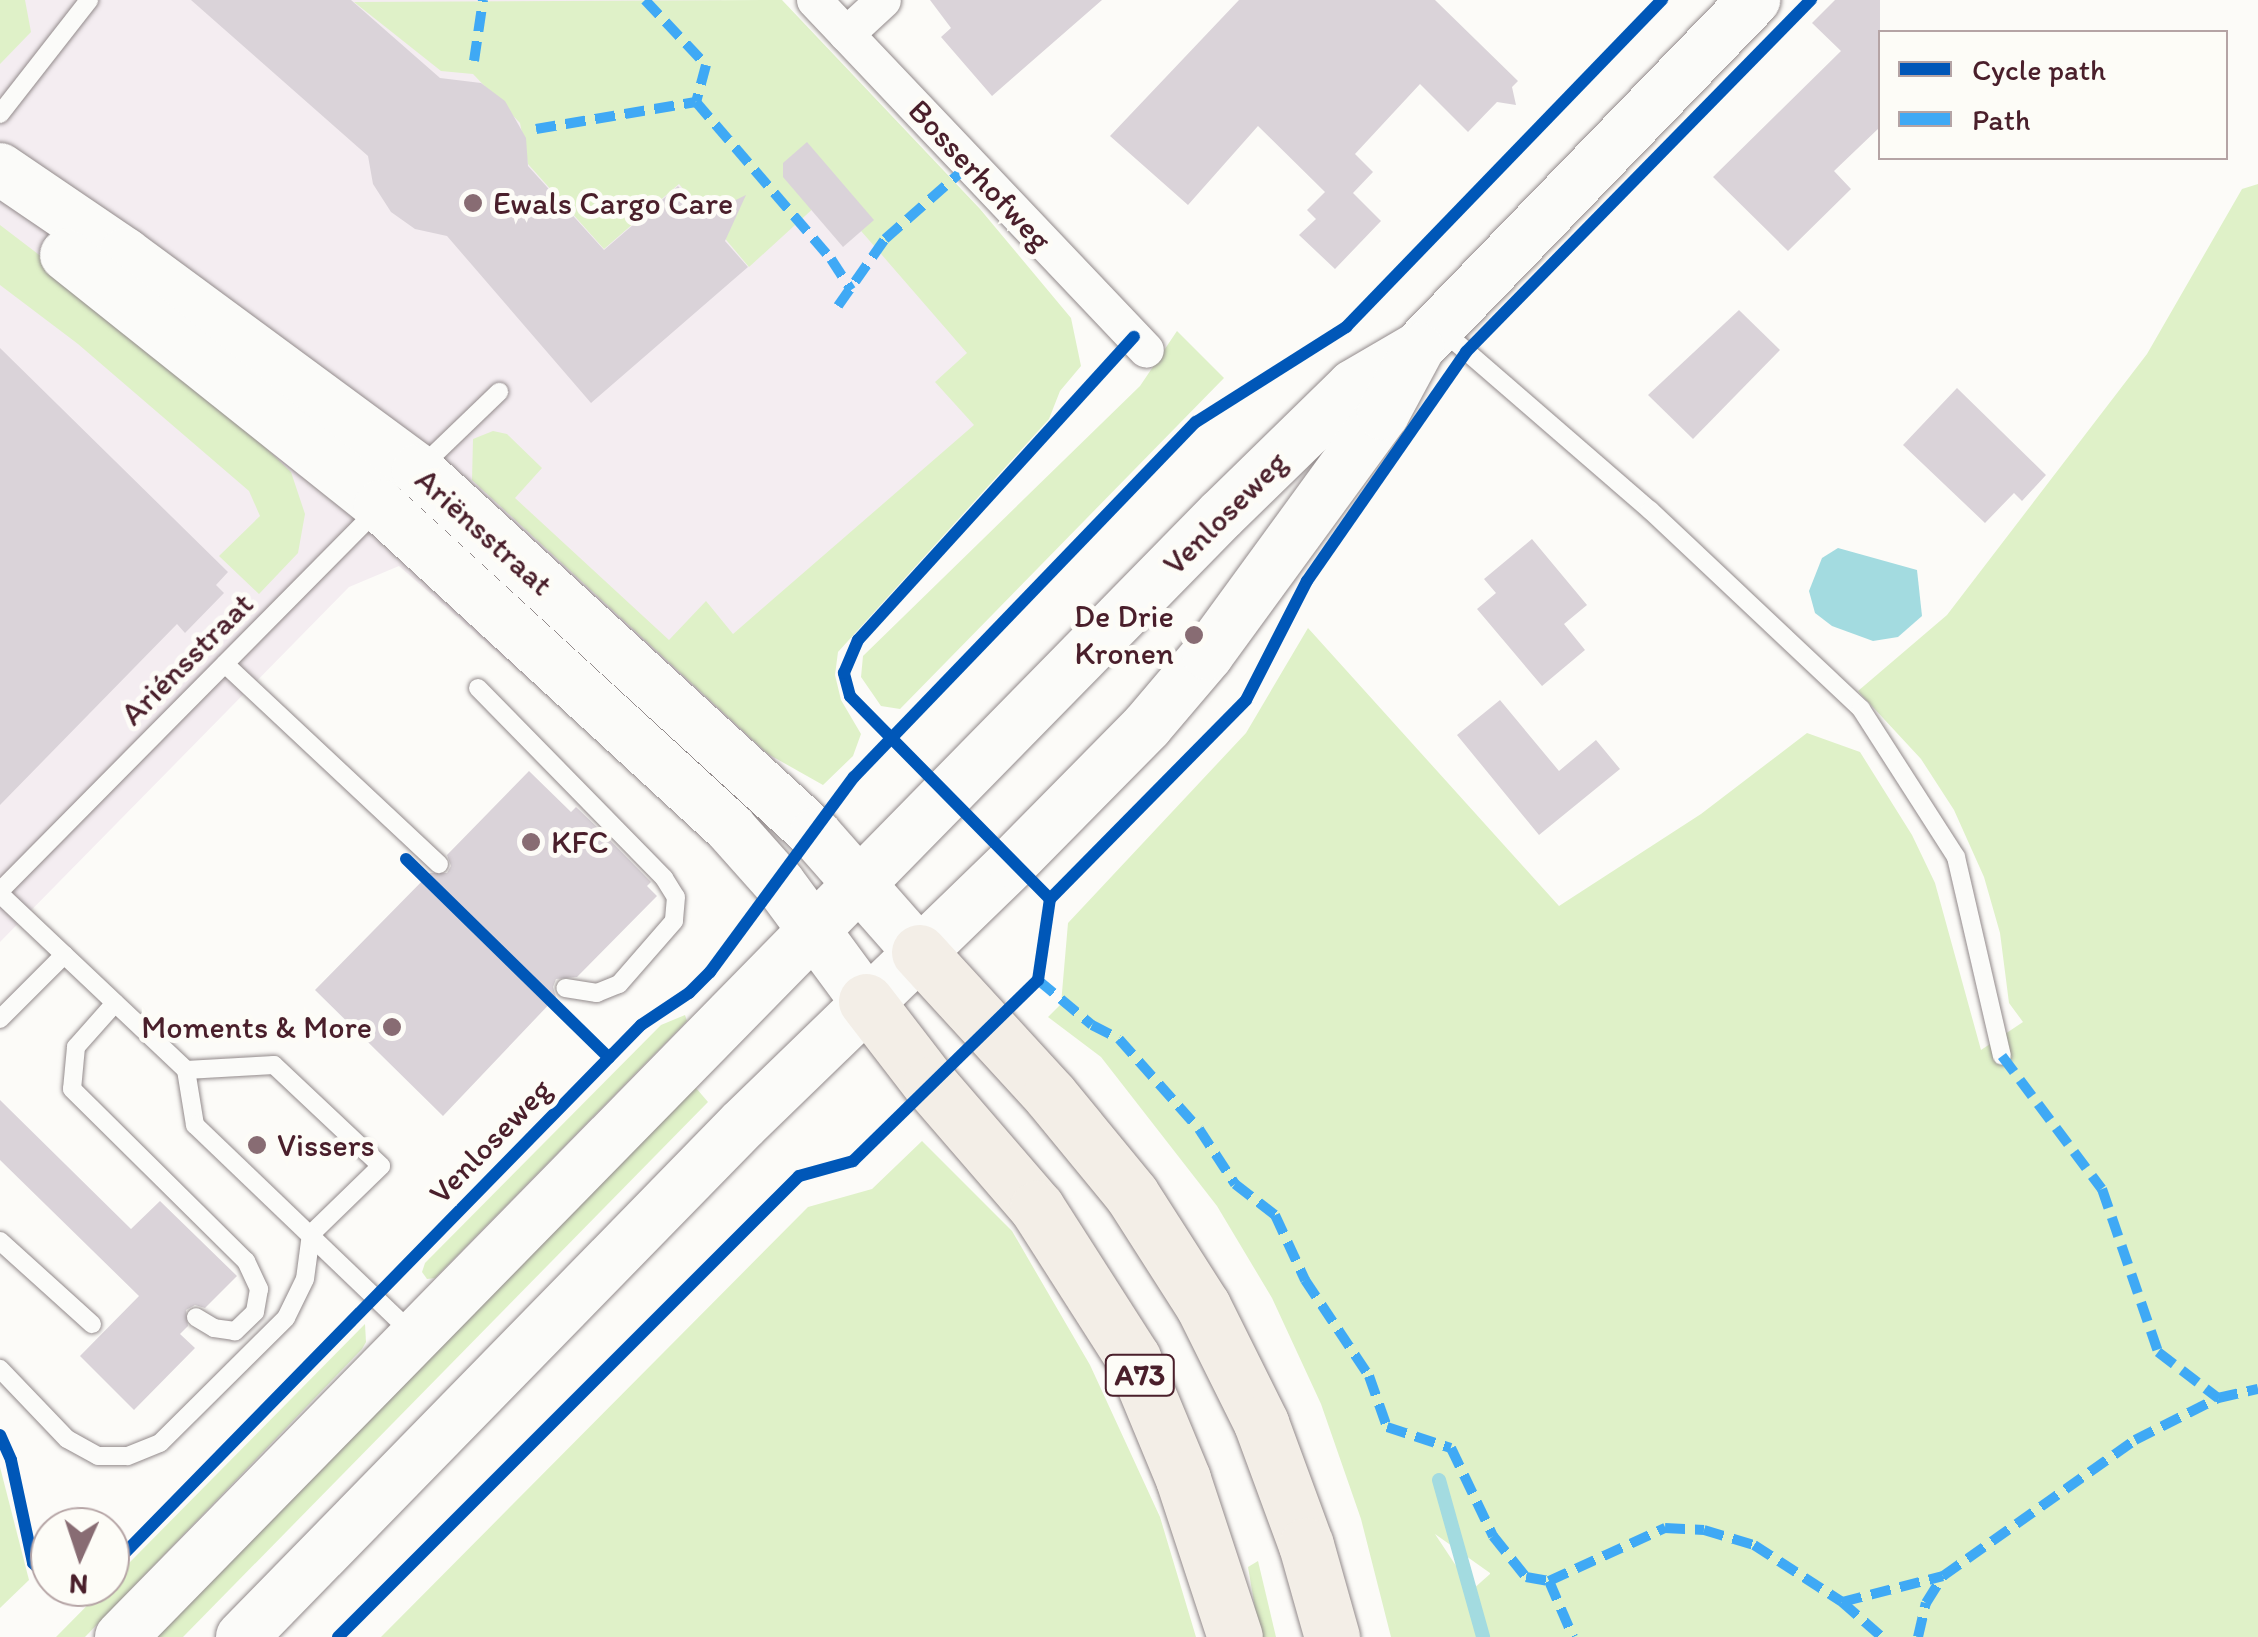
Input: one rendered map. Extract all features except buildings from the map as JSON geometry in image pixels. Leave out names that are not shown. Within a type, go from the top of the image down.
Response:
[{"type":"highway","name":"A73","points":[[919,952],[1050,1095],[1132,1195],[1203,1306],[1261,1423],[1306,1545],[1332,1637]]},
{"type":"highway","name":"A73","points":[[866,1002],[1037,1208],[1133,1358],[1183,1479],[1235,1637]]},
{"type":"main road","name":"Venloseweg","points":[[121,1637],[1354,386],[1428,337],[1754,0]]},
{"type":"main road","name":"Ariënsstraat","points":[[0,169],[125,254],[399,488],[748,809],[815,929],[866,1002]]},
{"type":"main road","name":"Ariënsstraat","points":[[0,206],[399,488]]},
{"type":"main road","name":"Venloseweg","points":[[242,1637],[866,1002],[1120,753],[1208,654],[1383,414],[1428,337]]},
{"type":"main road","name":"Ariënsstraat","points":[[748,809],[815,834],[919,952]]},
{"type":"street","name":"Bosserhofweg","points":[[814,0],[1146,350]]},
{"type":"street","points":[[846,34],[883,0]]},
{"type":"lane","points":[[0,114],[88,0]]},
{"type":"lane","points":[[1428,337],[1650,510],[1861,710],[1956,857],[2002,1056]]},
{"type":"lane","name":"Ariénsstraat","points":[[0,893],[399,488],[499,392]]},
{"type":"lane","points":[[225,664],[439,864]]},
{"type":"lane","points":[[478,688],[664,878],[676,897],[674,921],[618,984],[597,993],[565,988]]},
{"type":"lane","points":[[0,893],[186,1070],[195,1125],[416,1337]]},
{"type":"lane","points":[[0,1018],[64,955]]},
{"type":"lane","points":[[115,1003],[76,1047],[72,1089],[246,1262],[259,1289],[254,1312],[235,1331],[214,1328],[196,1316]]},
{"type":"lane","points":[[0,1369],[67,1438],[98,1456],[127,1456],[160,1442],[286,1318],[305,1278],[312,1234],[382,1166],[274,1065],[186,1070]]},
{"type":"lane","points":[[0,1241],[92,1324]]},
{"type":"shaded area","points":[[0,0],[721,0],[1060,357],[830,627],[730,868],[686,817],[399,566],[349,587],[0,942]]},
{"type":"green space","points":[[0,0],[25,0],[31,32],[0,64]]},
{"type":"green space","points":[[782,0],[980,209],[1071,318],[1081,366],[1060,391],[1049,419],[838,652],[835,675],[841,700],[861,734],[853,756],[823,785],[768,754],[472,480],[473,439],[493,431],[507,434],[542,468],[515,498],[669,640],[706,601],[733,634],[974,425],[935,382],[967,353],[829,194],[749,267],[679,184],[604,249],[528,164],[520,123],[473,74],[441,71],[354,2]]},
{"type":"green space","points":[[2258,184],[2258,1637],[1391,1637],[1361,1519],[1321,1404],[1272,1298],[1217,1206],[1101,1057],[1048,1017],[1061,1004],[1068,923],[1246,733],[1308,628],[1559,906],[1701,814],[1807,733],[1860,752],[1912,835],[1935,883],[1981,1050],[2023,1022],[2009,1003],[2000,933],[1984,877],[1954,810],[1921,759],[1858,691],[1947,615],[2147,354],[2242,189]],"holes":[[[1435,1534],[1490,1573],[1472,1590]]]},
{"type":"green space","points":[[0,225],[165,351],[291,472],[305,514],[298,553],[259,594],[219,556],[260,516],[249,491],[78,344],[0,285]]},
{"type":"green space","points":[[1177,331],[1224,378],[900,709],[881,706],[861,677],[863,656],[1140,386]]},
{"type":"green space","points":[[685,1015],[687,1021],[435,1278],[427,1279],[422,1272],[425,1263],[661,1025]]},
{"type":"green space","points":[[696,1088],[708,1102],[183,1637],[156,1637],[605,1173]]},
{"type":"green space","points":[[922,1141],[1012,1231],[1090,1365],[1160,1517],[1196,1637],[381,1637],[808,1207],[872,1189]]},
{"type":"green space","points":[[365,1324],[366,1342],[362,1349],[130,1590],[130,1562]]},
{"type":"green space","points":[[0,1467],[29,1580],[0,1608]]},
{"type":"green space","points":[[1258,1561],[1276,1637],[1260,1637],[1248,1567]]},
{"type":"green space","points":[[86,1607],[114,1607],[85,1637],[56,1637]]},
{"type":"water","points":[[1838,548],[1917,570],[1922,616],[1898,637],[1873,641],[1832,626],[1815,613],[1809,591],[1822,558]]},
{"type":"waterway","points":[[1439,1480],[1483,1637]]},
{"type":"marked path","points":[[474,61],[483,0]]},
{"type":"marked path","points":[[645,0],[706,65],[696,102]]},
{"type":"marked path","points":[[536,129],[696,102],[831,259],[851,290]]},
{"type":"marked path","points":[[838,306],[885,239],[970,164]]},
{"type":"marked path","points":[[1038,980],[1092,1025],[1119,1039],[1199,1129],[1235,1184],[1275,1215],[1305,1280],[1369,1376],[1387,1427],[1451,1448],[1493,1536],[1526,1577],[1549,1581],[1665,1528],[1704,1530],[1754,1545],[1842,1602],[1882,1637]]},
{"type":"marked path","points":[[2002,1056],[2102,1189],[2158,1352],[2218,1398]]},
{"type":"marked path","points":[[1842,1602],[1943,1576],[2135,1440],[2218,1398],[2258,1389]]},
{"type":"marked path","points":[[1918,1637],[1926,1603],[1943,1576]]},
{"type":"marked path","points":[[1549,1581],[1573,1637]]},
{"type":"cycle path","points":[[130,1548],[641,1025],[689,993],[710,972],[854,777],[1196,422],[1346,327],[1662,0]]},
{"type":"cycle path","points":[[338,1637],[799,1176],[853,1161],[1038,980],[1050,899],[1246,700],[1307,581],[1466,352],[1811,0]]},
{"type":"cycle path","points":[[1050,899],[850,696],[844,673],[858,640],[1134,337]]},
{"type":"cycle path","points":[[406,859],[609,1058]]},
{"type":"cycle path","points":[[0,1435],[11,1460],[30,1549]]},
{"type":"place","name":"Ewals Cargo Care","points":[[473,203]]},
{"type":"place","name":"De Drie Kronen","points":[[1194,635]]},
{"type":"place","name":"KFC","points":[[531,842]]},
{"type":"place","name":"Moments & More","points":[[392,1027]]},
{"type":"place","name":"Vissers","points":[[257,1145]]}]
